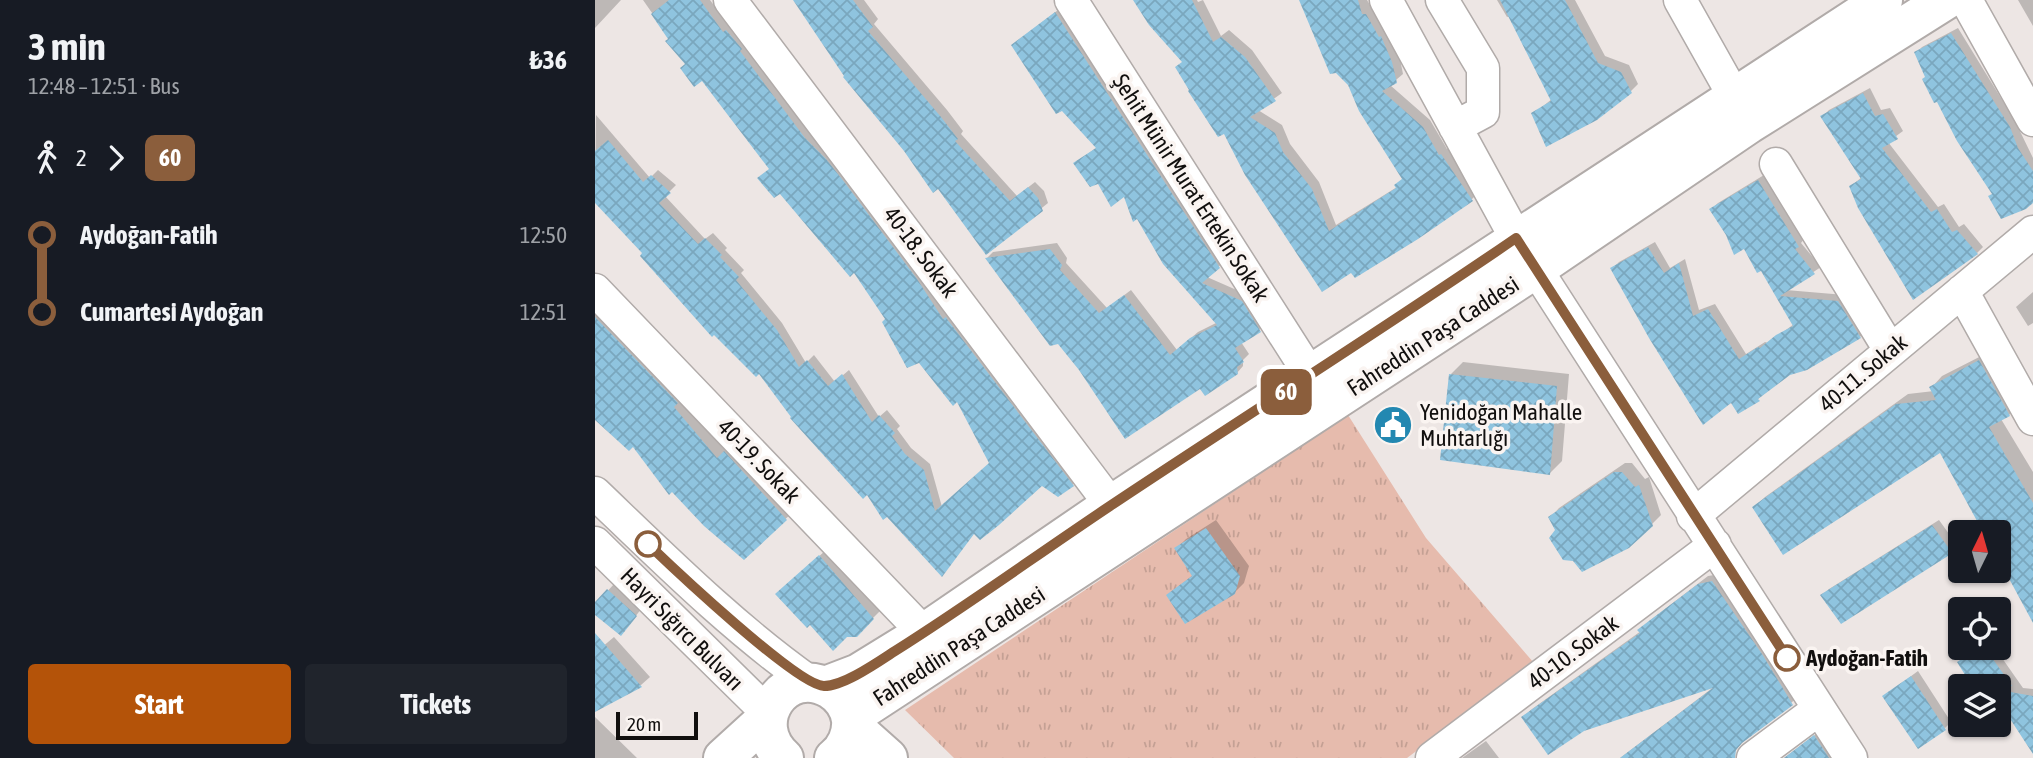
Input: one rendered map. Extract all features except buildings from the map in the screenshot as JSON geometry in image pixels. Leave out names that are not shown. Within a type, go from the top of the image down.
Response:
[{"type":"main road","name":"Fahreddin Paşa Caddesi","points":[[845,733],[1526,253],[1734,96],[1883,0]]},
{"type":"main road","name":"Fahreddin Paşa Caddesi","points":[[723,758],[768,716],[778,696],[788,688],[799,684],[818,684],[859,673],[924,633],[1111,505],[1311,376],[1749,124],[1946,0]]},
{"type":"main road","points":[[818,684],[837,693],[846,704],[845,733],[888,758]]},
{"type":"main road","points":[[768,716],[769,739],[784,758]]},
{"type":"street","name":"40-18. Sokak","points":[[730,0],[1111,505]]},
{"type":"street","name":"Şehit Münir Murat Ertekin Sokak","points":[[1070,0],[1311,376]]},
{"type":"street","points":[[1386,0],[1526,253],[1851,758]]},
{"type":"street","points":[[1442,0],[1483,68],[1483,112],[1455,127]]},
{"type":"street","points":[[1680,0],[1734,96]]},
{"type":"street","points":[[1966,0],[2033,120]]},
{"type":"street","points":[[1776,164],[1890,350]]},
{"type":"street","name":"40-11. Sokak","points":[[1693,516],[2033,232]]},
{"type":"street","name":"40-19. Sokak","points":[[595,290],[924,633]]},
{"type":"street","points":[[1962,291],[2033,419]]},
{"type":"street","name":"Hayri Sığırcı Bulvarı","points":[[595,493],[701,593],[766,649],[818,684]]},
{"type":"street","name":"40-10. Sokak","points":[[1432,758],[1715,545]]},
{"type":"street","name":"Hayri Sığırcı Bulvarı","points":[[599,555],[768,716]]},
{"type":"street","points":[[1753,758],[1819,709]]},
{"type":"green space","points":[[1348,415],[1426,538],[1534,663],[1407,758],[954,758],[905,710]]},
{"type":"bus line","name":"60","points":[[648,544],[766,649],[811,683],[825,686],[846,679],[924,633],[1111,505],[1311,376],[1516,238],[1787,658]]},
{"type":"place","name":"Yenidoğan Mahalle Muhtarlığı","points":[[1393,425]]},
{"type":"place","name":"Aydoğan-Fatih","points":[[1787,658]]}]
